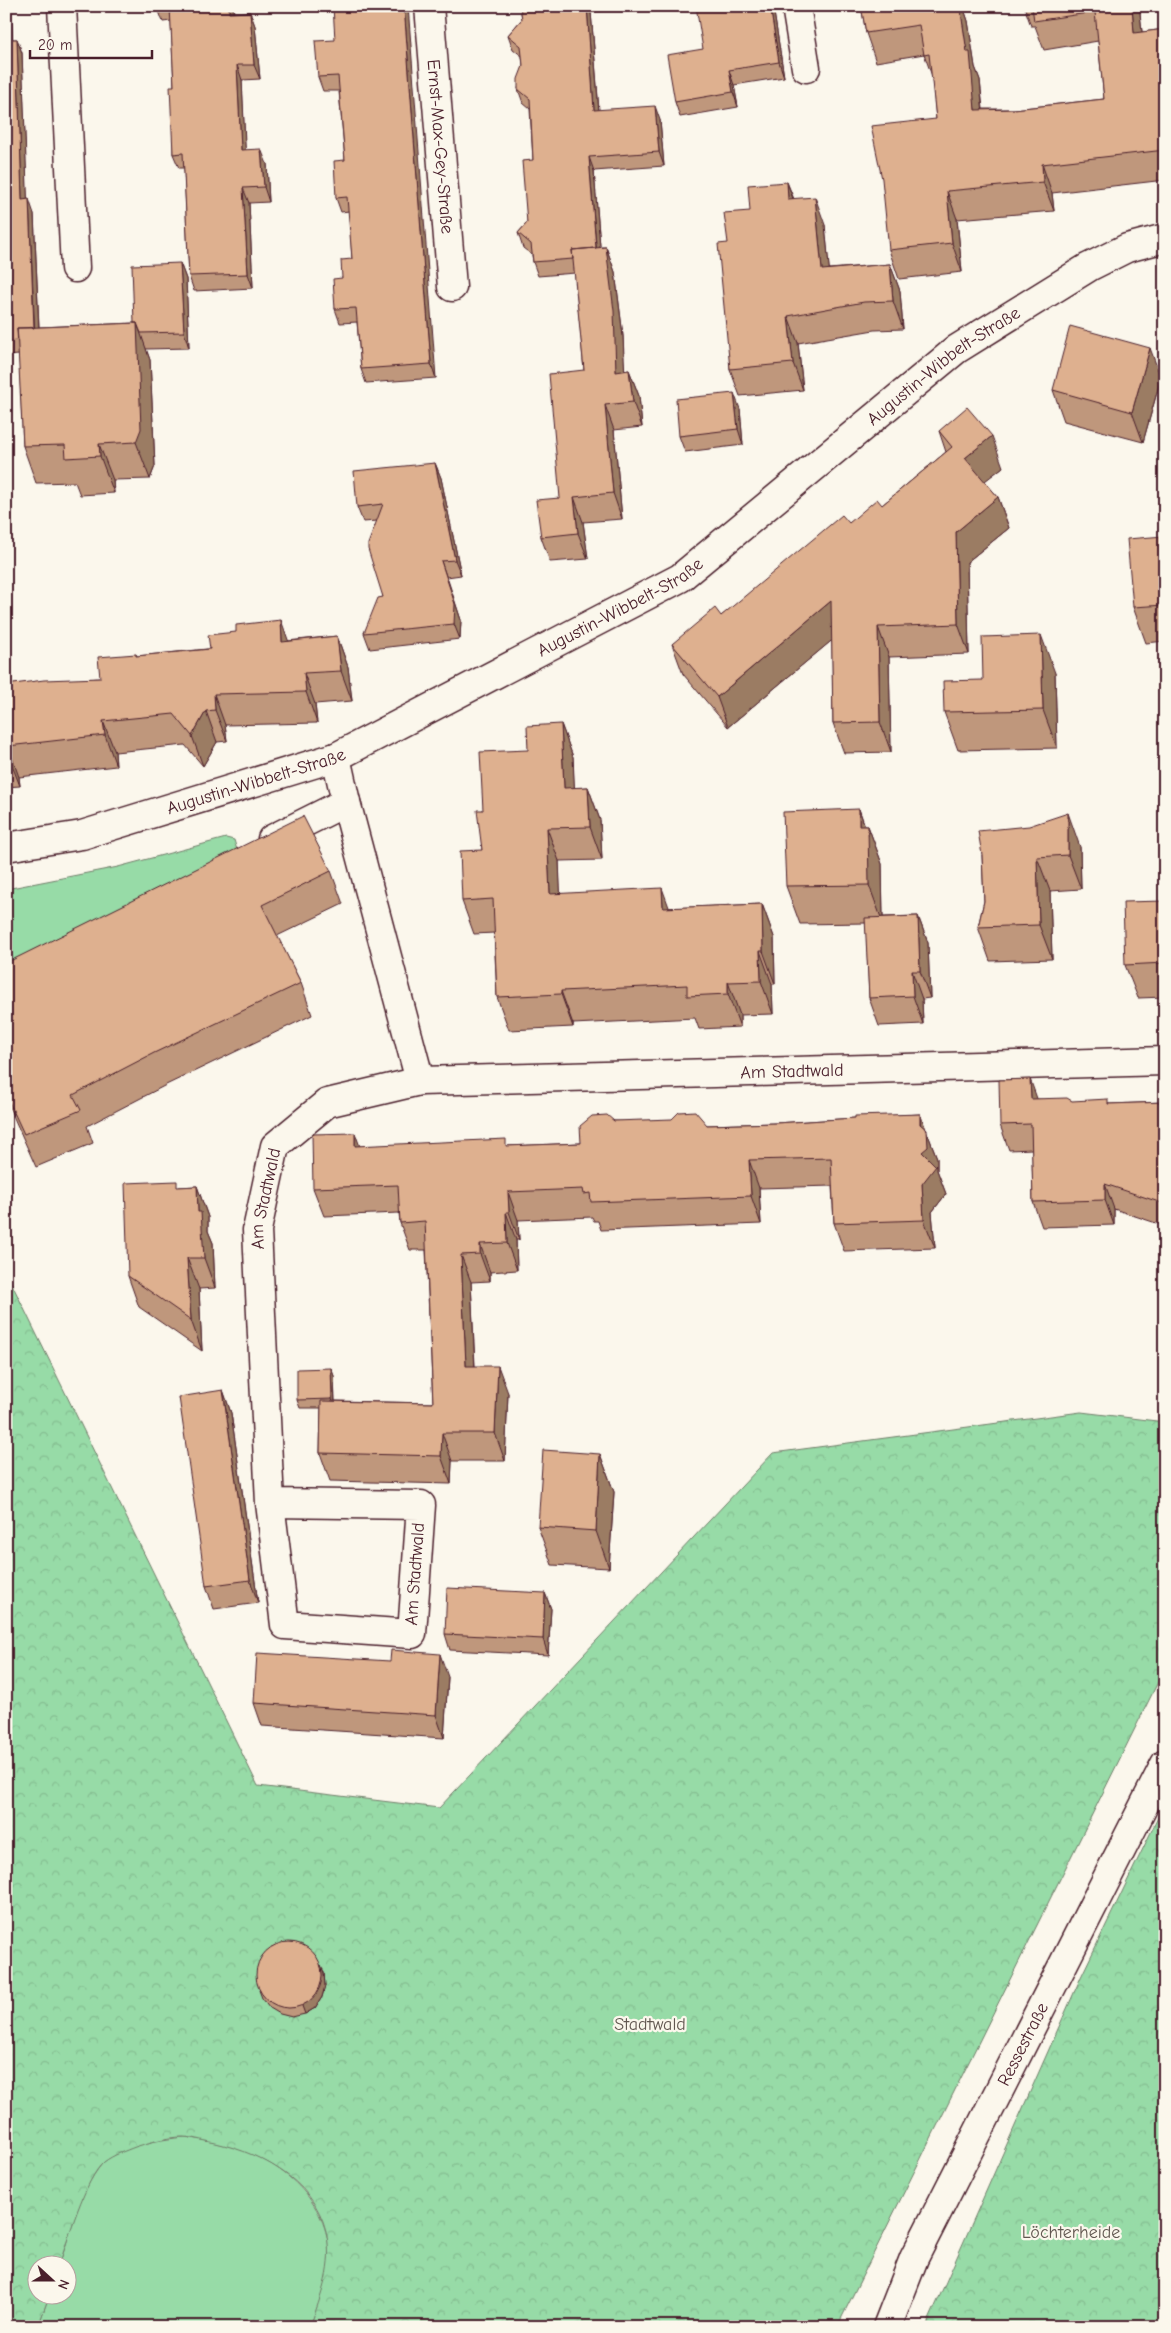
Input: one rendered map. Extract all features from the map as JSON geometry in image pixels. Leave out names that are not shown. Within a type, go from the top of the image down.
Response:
[{"type":"street","points":[[62,6],[75,268]]},
{"type":"street","name":"Ernst-Max-Gey-Straße","points":[[429,6],[452,287]]},
{"type":"street","points":[[796,6],[806,68]]},
{"type":"street","name":"Augustin-Wibbelt-Straße","points":[[6,847],[26,846],[82,834],[336,757],[680,578],[957,349],[1089,268],[1127,248],[1165,238]]},
{"type":"street","points":[[336,757],[346,802],[420,1081]]},
{"type":"street","points":[[248,851],[346,802]]},
{"type":"street","name":"Am Stadtwald","points":[[270,1503],[421,1505],[412,1634],[285,1625],[270,1503],[257,1230],[275,1146],[327,1103],[420,1081],[1165,1062]]},
{"type":"street","name":"Ressestraße","points":[[887,2327],[914,2258],[1165,1764]]},
{"type":"green space","points":[[226,838],[234,840],[237,850],[6,968],[6,889],[118,867]]},
{"type":"green space","name":"Stadtwald","points":[[6,1272],[258,1786],[439,1808],[773,1453],[1081,1412],[1165,1422],[1165,1668],[837,2327],[310,2327],[325,2280],[328,2244],[326,2231],[319,2212],[309,2196],[280,2170],[262,2159],[225,2145],[194,2138],[177,2137],[135,2147],[115,2155],[104,2162],[90,2181],[62,2256],[28,2256],[28,2306],[45,2306],[38,2327],[6,2327]]},
{"type":"green space","name":"Löchterheide","points":[[1165,1803],[1165,2327],[926,2327],[1081,1977]]},
{"type":"green space","points":[[185,2137],[230,2146],[244,2151],[263,2159],[280,2170],[308,2197],[319,2214],[326,2232],[329,2251],[327,2279],[310,2327],[38,2327],[45,2306],[78,2306],[78,2256],[62,2256],[81,2199],[94,2175],[102,2164],[119,2152],[141,2144]]},
{"type":"building","points":[[157,6],[229,6],[229,13],[250,12],[254,65],[237,65],[241,150],[261,149],[264,187],[243,188],[248,274],[189,276],[183,153],[173,154],[170,86],[174,86],[170,7]]},
{"type":"building","points":[[333,6],[404,6],[431,364],[361,369],[356,308],[335,309],[333,279],[342,278],[341,260],[352,259],[347,197],[336,198],[334,161],[345,160],[338,76],[318,77],[315,41],[335,40]]},
{"type":"building","points":[[520,6],[587,6],[594,110],[655,106],[659,152],[589,157],[596,248],[572,250],[573,259],[533,262],[531,244],[518,233],[527,223],[522,161],[533,160],[530,99],[518,89],[518,79],[523,66],[521,46],[508,35],[522,19]]},
{"type":"building","points":[[696,6],[770,6],[779,62],[729,70],[733,92],[675,102],[667,55],[703,49]]},
{"type":"building","points":[[861,6],[960,6],[967,52],[970,52],[975,110],[1014,109],[1104,99],[1095,12],[1034,21],[1032,6],[1132,6],[1134,33],[1165,29],[1165,150],[1042,164],[1043,182],[947,191],[952,243],[889,250],[882,179],[871,126],[936,119],[929,54],[924,55],[919,25],[866,33]]},
{"type":"building","points":[[6,9],[8,39],[17,39],[22,200],[29,199],[34,328],[17,328],[18,340],[6,341]]},
{"type":"building","points":[[787,182],[788,199],[815,197],[822,270],[890,264],[893,301],[864,302],[788,316],[793,363],[730,369],[718,244],[728,243],[724,213],[750,211],[748,185]]},
{"type":"building","points":[[606,247],[614,311],[616,372],[629,370],[633,402],[605,405],[613,493],[574,497],[578,533],[541,537],[536,500],[560,498],[549,374],[584,370],[572,250]]},
{"type":"building","points":[[180,263],[184,332],[141,333],[137,323],[134,323],[132,265]]},
{"type":"building","points":[[137,323],[141,429],[136,442],[99,444],[100,456],[66,458],[65,445],[23,446],[17,328]]},
{"type":"building","points":[[1070,326],[1150,348],[1132,412],[1053,390]]},
{"type":"building","points":[[734,393],[738,429],[679,436],[676,399]]},
{"type":"building","points":[[967,407],[992,436],[965,458],[998,497],[956,532],[958,624],[878,627],[880,722],[833,723],[831,601],[717,697],[672,644],[715,608],[721,616],[842,515],[849,523],[877,499],[882,505],[952,447],[939,431]]},
{"type":"building","points":[[435,463],[455,560],[441,561],[455,604],[454,624],[364,633],[378,598],[383,597],[368,544],[383,504],[357,507],[354,471]]},
{"type":"building","points":[[1163,525],[1165,525],[1165,605],[1133,607],[1127,539],[1164,536]]},
{"type":"building","points":[[281,620],[282,642],[337,636],[341,671],[304,673],[306,692],[214,694],[215,710],[206,711],[192,736],[174,714],[103,721],[105,735],[8,746],[8,755],[6,755],[6,685],[44,680],[100,678],[98,657],[136,654],[136,656],[210,649],[208,635],[236,632],[236,625]]},
{"type":"building","points":[[1041,635],[1043,710],[944,712],[943,681],[983,680],[982,637]]},
{"type":"building","points":[[561,724],[564,788],[588,787],[590,827],[547,828],[550,894],[662,888],[663,908],[762,904],[763,951],[760,951],[761,981],[728,982],[728,994],[687,996],[687,985],[561,991],[561,994],[497,997],[493,899],[462,901],[460,851],[482,850],[477,810],[483,810],[480,752],[528,750],[527,726]]},
{"type":"building","points":[[859,809],[859,826],[868,826],[869,885],[786,886],[783,812]]},
{"type":"building","points":[[1068,813],[1068,855],[1037,857],[1039,925],[978,927],[984,901],[982,855],[978,831],[1029,826]]},
{"type":"building","points":[[303,816],[331,871],[262,905],[301,983],[154,1053],[73,1095],[81,1110],[24,1134],[6,1095],[6,963]]},
{"type":"building","points":[[1165,901],[1165,963],[1125,965],[1123,902]]},
{"type":"building","points":[[918,916],[920,971],[912,971],[913,996],[869,998],[865,918]]},
{"type":"building","points":[[1030,1079],[1031,1099],[1067,1098],[1072,1101],[1108,1099],[1108,1104],[1165,1102],[1165,1204],[1105,1184],[1105,1200],[1033,1202],[1031,1124],[1000,1125],[999,1080]]},
{"type":"building","points":[[695,1111],[707,1125],[776,1123],[855,1118],[855,1116],[920,1114],[920,1124],[927,1130],[928,1147],[922,1152],[936,1166],[922,1184],[924,1220],[834,1223],[831,1158],[749,1160],[751,1196],[591,1202],[590,1193],[584,1194],[583,1189],[508,1192],[509,1212],[506,1212],[507,1243],[480,1244],[480,1254],[461,1255],[466,1366],[498,1366],[495,1433],[442,1433],[441,1456],[320,1453],[321,1401],[433,1403],[425,1221],[400,1223],[398,1185],[313,1188],[312,1134],[355,1133],[355,1146],[506,1139],[506,1146],[581,1143],[580,1126],[592,1116],[607,1115],[614,1121],[672,1119],[679,1112]]},
{"type":"building","points":[[177,1181],[177,1187],[197,1186],[198,1212],[201,1212],[204,1258],[187,1258],[191,1320],[128,1276],[125,1183]]},
{"type":"building","points":[[331,1368],[332,1399],[297,1400],[297,1369]]},
{"type":"building","points":[[223,1390],[250,1580],[206,1586],[179,1397]]},
{"type":"building","points":[[543,1450],[600,1454],[596,1531],[538,1527]]},
{"type":"building","points":[[447,1588],[545,1593],[543,1639],[445,1634]]},
{"type":"building","points":[[391,1650],[440,1654],[436,1715],[254,1703],[257,1653],[390,1661]]},
{"type":"building","points":[[283,1942],[295,1942],[307,1947],[317,1957],[322,1969],[320,1988],[307,2003],[295,2008],[283,2008],[271,2003],[261,1993],[256,1981],[256,1969],[261,1957],[271,1947]]}]
